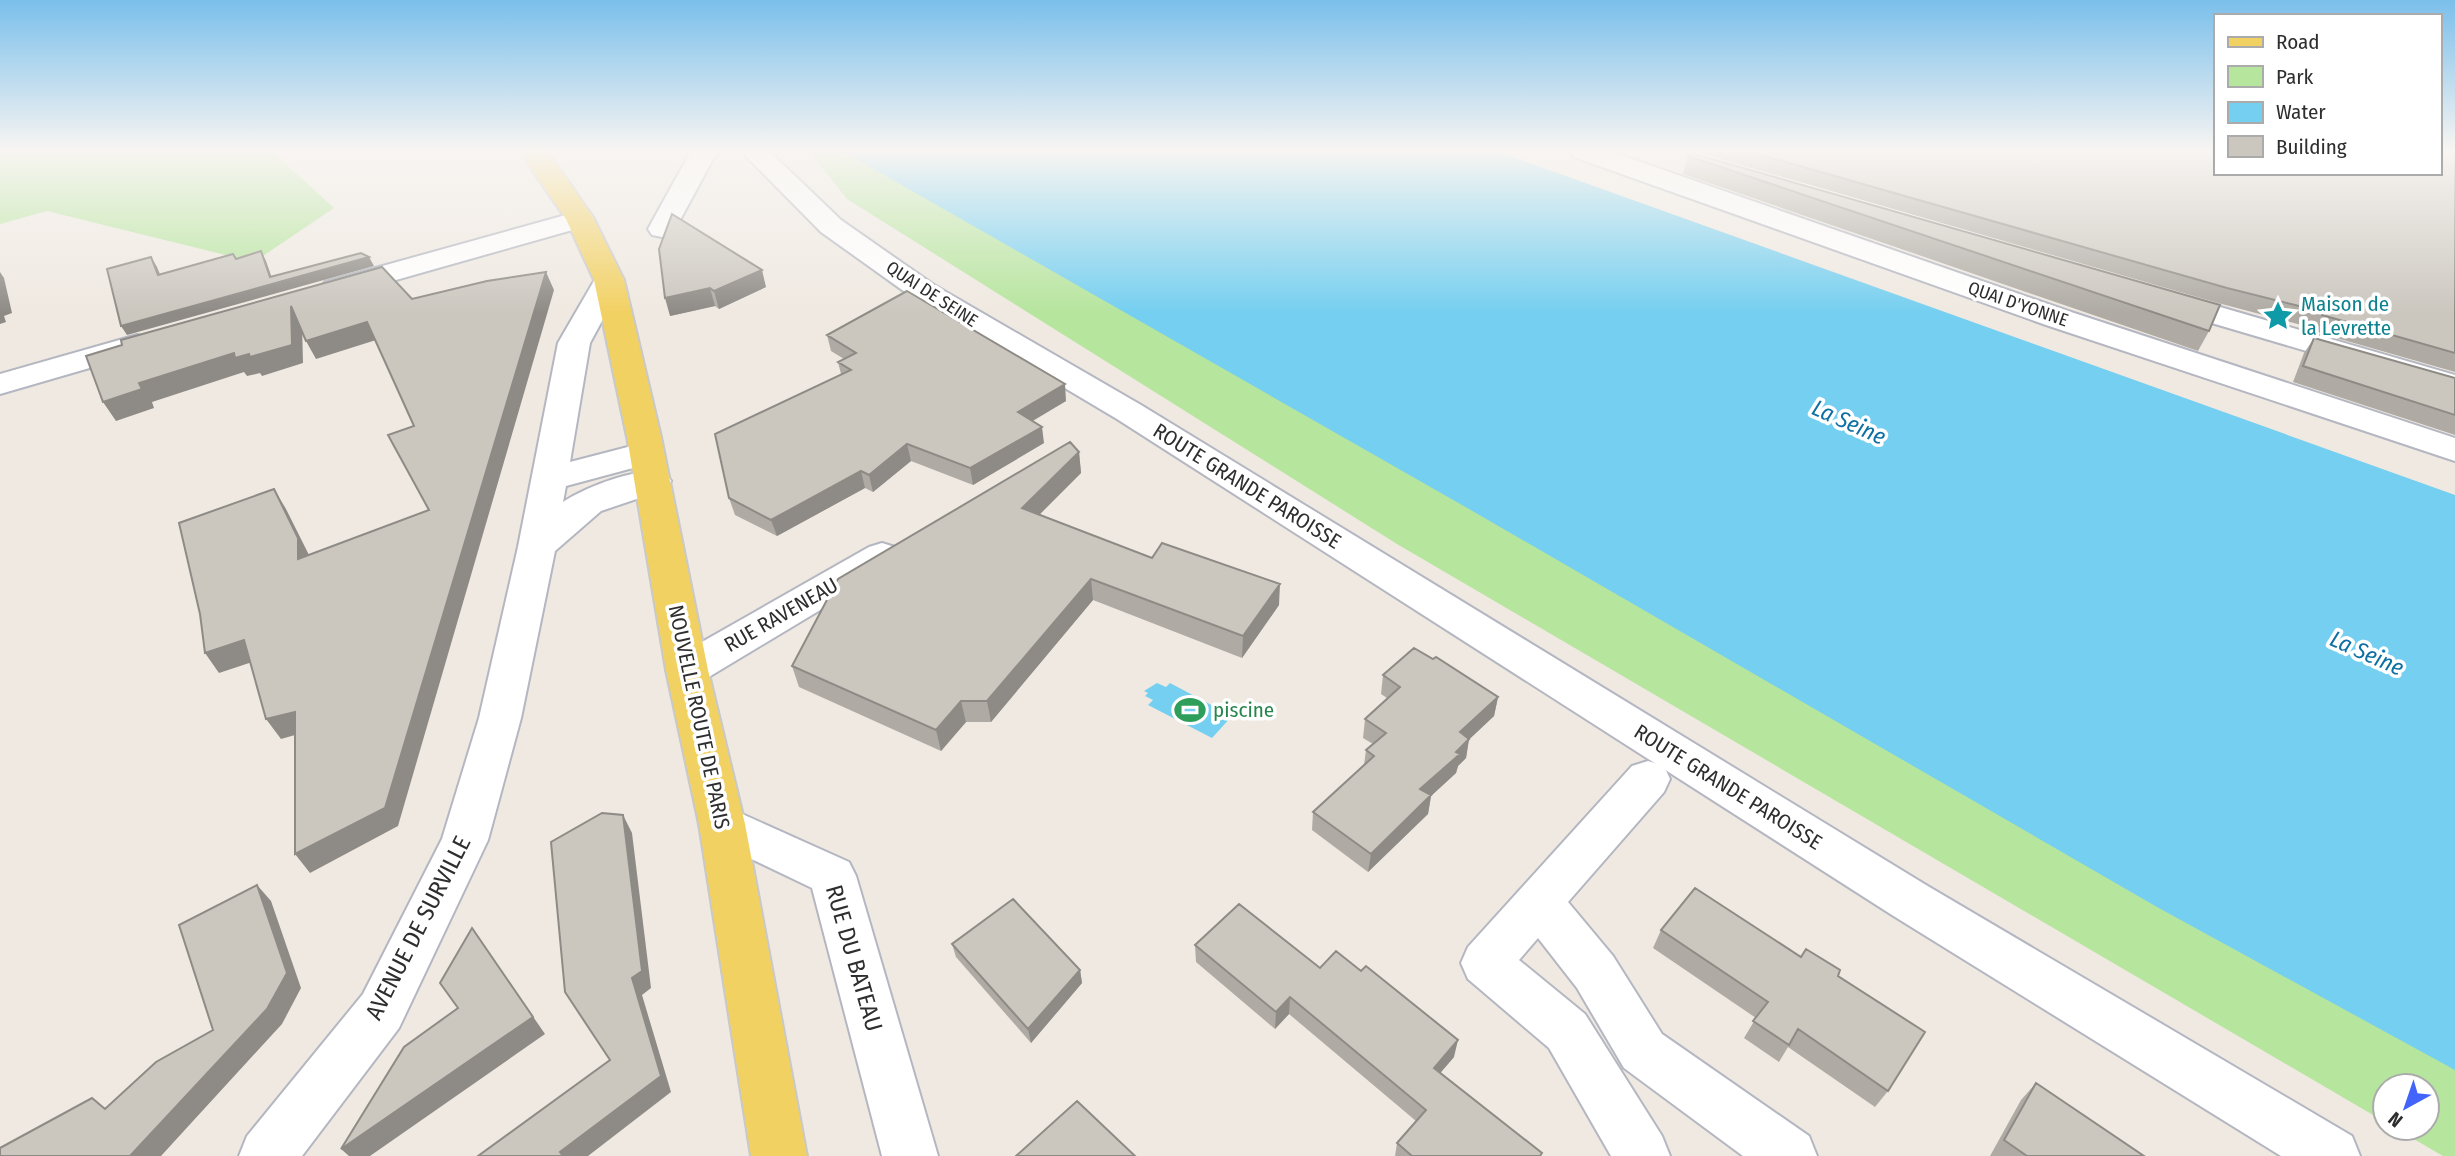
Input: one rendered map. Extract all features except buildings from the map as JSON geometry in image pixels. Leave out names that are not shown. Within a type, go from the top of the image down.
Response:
[{"type":"main road","points":[[570,205],[580,219]]},
{"type":"main road","name":"NOUVELLE ROUTE DE PARIS","points":[[580,219],[609,280],[650,467],[687,670],[722,824],[779,1156]]},
{"type":"street","points":[[662,229],[675,205]]},
{"type":"street","name":"QUAI DE SEINE","points":[[809,205],[831,226],[923,291],[1129,412]]},
{"type":"street","name":"QUAI D'YONNE","points":[[1736,205],[2057,318],[2455,450]]},
{"type":"street","points":[[312,295],[580,219]]},
{"type":"street","name":"AVENUE DE SURVILLE","points":[[267,1156],[381,1010],[465,840],[500,718],[537,547],[547,480],[574,344],[609,280]]},
{"type":"street","points":[[2139,292],[2455,385]]},
{"type":"street","points":[[0,384],[167,335]]},
{"type":"street","name":"ROUTE GRANDE PAROISSE","points":[[1129,412],[1898,893],[2332,1156]]},
{"type":"street","points":[[547,480],[650,467]]},
{"type":"street","points":[[537,547],[573,510],[650,467]]},
{"type":"street","name":"RUE RAVENEAU","points":[[687,670],[912,538]]},
{"type":"street","points":[[1642,1156],[1567,1031],[1486,962],[1648,779]]},
{"type":"street","name":"RUE DU BATEAU","points":[[722,824],[832,876],[910,1156]]},
{"type":"street","points":[[1539,902],[1595,972],[1643,1051],[1770,1150]]},
{"type":"green space","points":[[0,205],[331,205],[334,208],[254,262],[47,211],[0,224]]},
{"type":"green space","points":[[856,205],[955,205],[2455,1043],[2455,1156],[2443,1156],[2419,1142],[2441,1142],[2441,1072],[2371,1072],[2371,1114],[1397,544]]},
{"type":"water","name":"La Seine","points":[[936,205],[1646,205],[2455,495],[2455,1070],[2157,907]]},
{"type":"water","name":"piscine","points":[[1157,683],[1166,687],[1170,683],[1232,716],[1212,738],[1148,705],[1153,700],[1145,696],[1148,693],[1144,691]]},
{"type":"place","name":"Maison de la Levrette","points":[[2278,316]]},
{"type":"place","name":"piscine","points":[[1190,710]]}]
